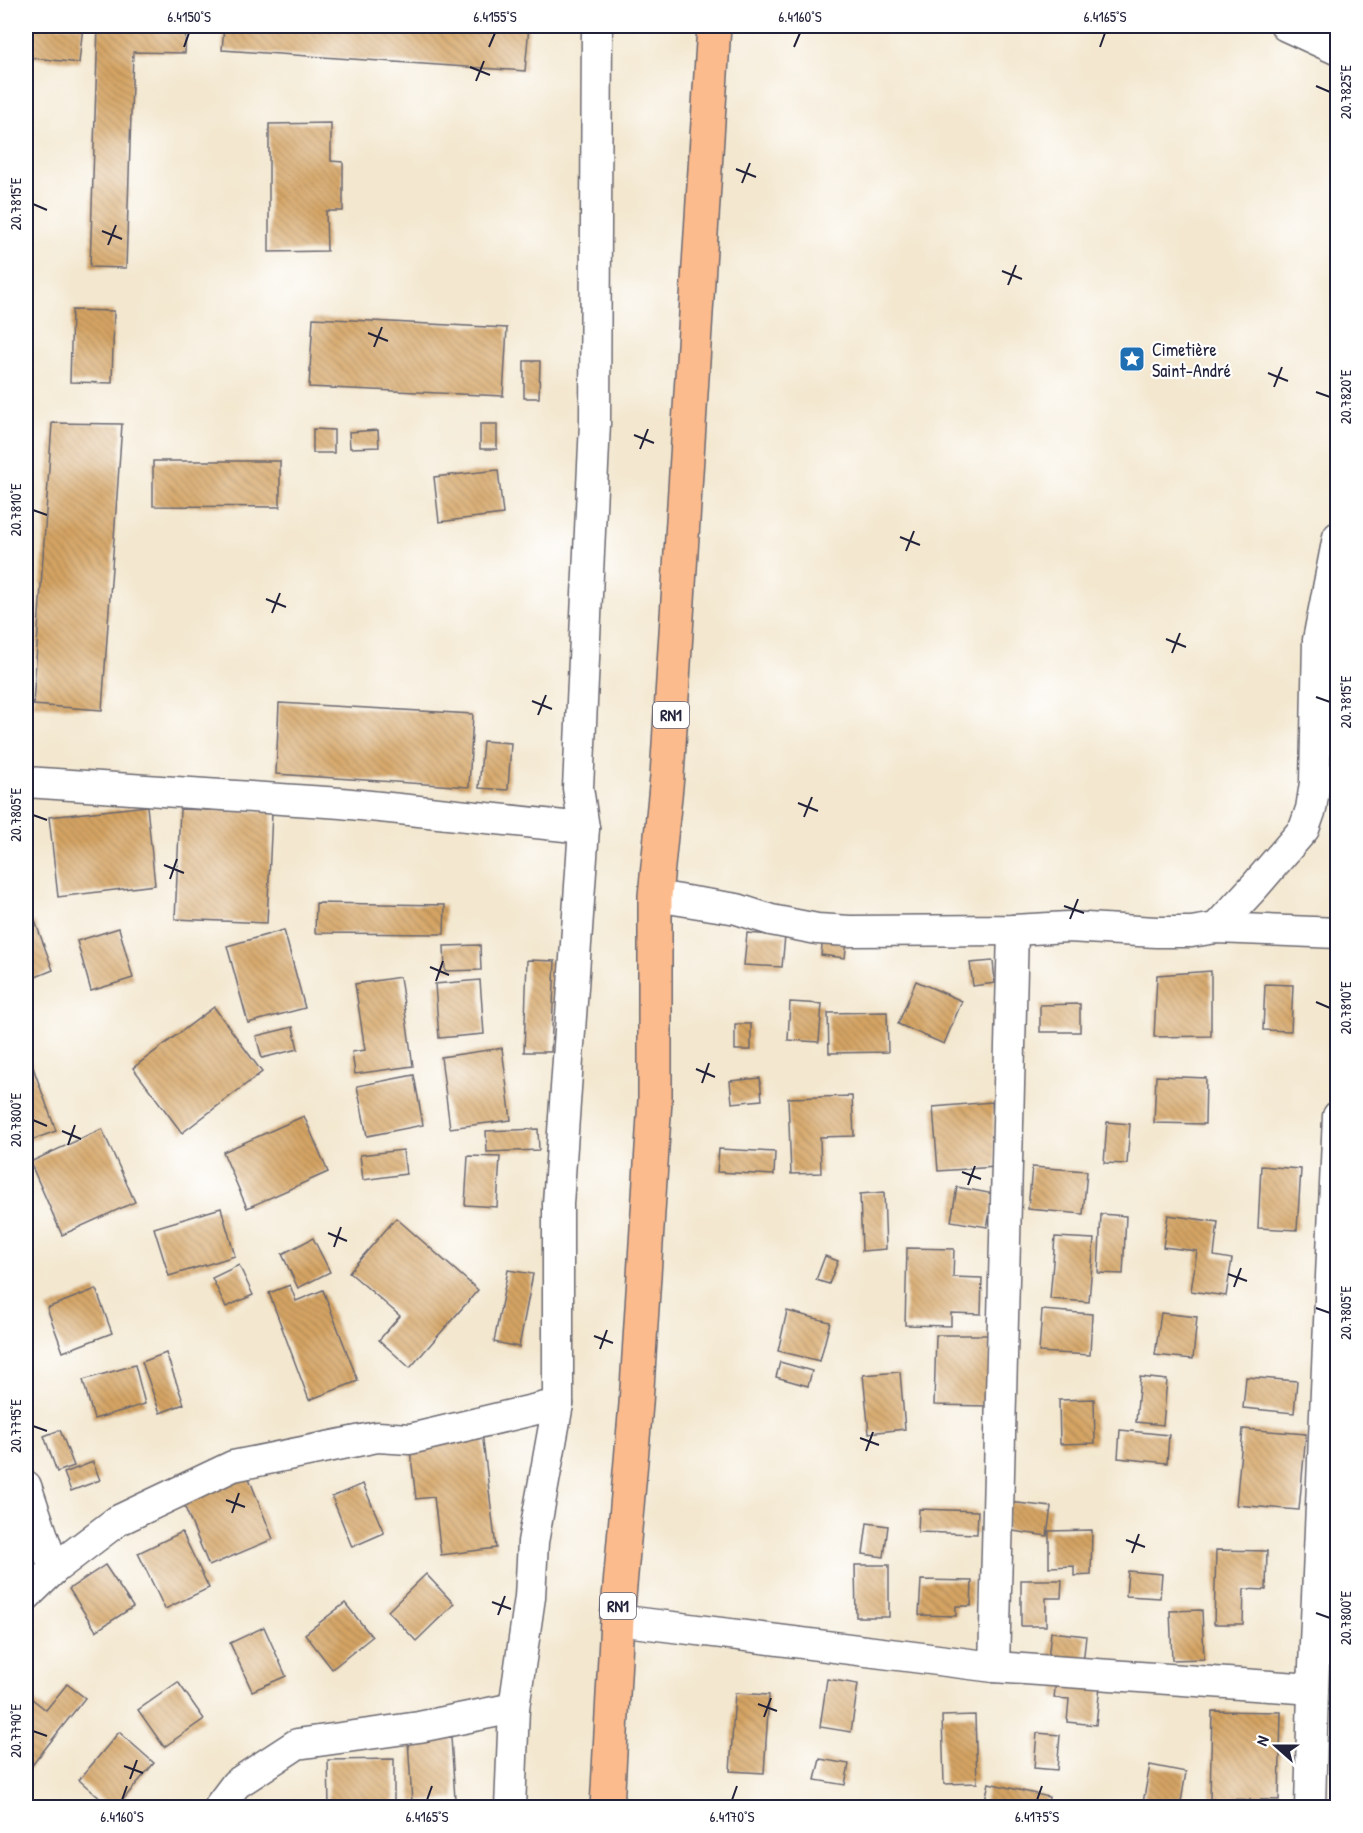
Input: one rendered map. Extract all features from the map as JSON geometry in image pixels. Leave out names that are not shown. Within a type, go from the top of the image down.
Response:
[{"type":"highway","name":"RN1","points":[[607,1808],[617,1620],[636,1404],[655,1100],[655,896],[667,776],[714,26]]},
{"type":"street","points":[[510,1808],[514,1708],[530,1597],[533,1542],[558,1404],[558,1204],[584,828],[578,788],[595,423],[597,26]]},
{"type":"street","points":[[1286,26],[1338,50]]},
{"type":"street","points":[[1216,928],[1304,829],[1311,808],[1315,783],[1318,640],[1334,575],[1338,537]]},
{"type":"street","points":[[26,782],[341,803],[584,828]]},
{"type":"street","points":[[655,896],[737,909],[771,920],[817,929],[850,931],[1013,930],[1068,927],[1156,932],[1191,932],[1216,928],[1338,933]]},
{"type":"street","points":[[994,1667],[1013,930]]},
{"type":"street","points":[[1310,1808],[1313,1689],[1338,1116]]},
{"type":"street","points":[[26,1596],[54,1569],[117,1521],[233,1466],[377,1437],[410,1438],[558,1404]]},
{"type":"street","points":[[26,1486],[54,1569]]},
{"type":"street","points":[[617,1620],[994,1667],[1313,1689]]},
{"type":"street","points":[[218,1808],[236,1784],[297,1744],[419,1727],[514,1708]]},
{"type":"building","points":[[26,26],[83,26],[79,63],[26,57]]},
{"type":"building","points":[[98,26],[186,26],[185,53],[133,52],[126,268],[90,267]]},
{"type":"building","points":[[224,26],[458,28],[458,26],[529,26],[525,71],[222,50]]},
{"type":"building","points":[[331,123],[331,161],[343,162],[343,211],[326,211],[327,251],[269,252],[269,124]]},
{"type":"building","points":[[72,310],[114,311],[112,383],[70,382]]},
{"type":"building","points":[[313,318],[507,328],[503,396],[309,387]]},
{"type":"building","points":[[524,361],[540,361],[539,398],[524,398]]},
{"type":"building","points":[[52,423],[122,424],[102,710],[33,705]]},
{"type":"building","points":[[480,424],[497,424],[497,449],[480,449]]},
{"type":"building","points":[[313,429],[334,430],[334,453],[313,453]]},
{"type":"building","points":[[378,430],[379,447],[350,448],[349,432]]},
{"type":"building","points":[[153,461],[280,461],[280,507],[153,506]]},
{"type":"building","points":[[498,470],[503,514],[439,522],[434,477]]},
{"type":"building","points":[[279,703],[473,714],[469,787],[276,774]]},
{"type":"building","points":[[483,741],[511,743],[508,790],[479,788]]},
{"type":"building","points":[[147,806],[155,885],[58,897],[49,817]]},
{"type":"building","points":[[180,809],[272,812],[267,923],[175,919]]},
{"type":"building","points":[[316,903],[445,905],[444,934],[315,933]]},
{"type":"building","points":[[35,921],[53,970],[26,981],[26,925]]},
{"type":"building","points":[[119,928],[133,978],[91,991],[77,941]]},
{"type":"building","points":[[284,930],[305,1008],[248,1023],[227,946]]},
{"type":"building","points":[[747,933],[785,936],[782,967],[744,965]]},
{"type":"building","points":[[823,937],[847,940],[845,958],[821,955]]},
{"type":"building","points":[[480,945],[481,970],[445,971],[444,946]]},
{"type":"building","points":[[527,960],[555,961],[551,1052],[524,1052]]},
{"type":"building","points":[[993,961],[995,983],[973,986],[970,963]]},
{"type":"building","points":[[1211,971],[1211,1036],[1154,1037],[1157,975]]},
{"type":"building","points":[[400,977],[413,1066],[355,1074],[352,1052],[365,1050],[355,984]]},
{"type":"building","points":[[480,980],[484,1034],[439,1038],[435,984]]},
{"type":"building","points":[[916,981],[962,1001],[944,1044],[898,1024]]},
{"type":"building","points":[[1265,984],[1293,985],[1291,1031],[1263,1030]]},
{"type":"building","points":[[790,1002],[822,1004],[819,1042],[788,1040]]},
{"type":"building","points":[[1080,1004],[1080,1032],[1040,1032],[1040,1005]]},
{"type":"building","points":[[214,1007],[262,1072],[182,1133],[133,1068]]},
{"type":"building","points":[[887,1012],[888,1052],[829,1053],[828,1013]]},
{"type":"building","points":[[735,1024],[751,1024],[751,1050],[735,1050]]},
{"type":"building","points":[[293,1027],[298,1049],[262,1058],[256,1036]]},
{"type":"building","points":[[502,1048],[511,1120],[450,1128],[441,1057]]},
{"type":"building","points":[[30,1059],[56,1131],[26,1142],[26,1061]]},
{"type":"building","points":[[414,1075],[423,1125],[367,1136],[357,1086]]},
{"type":"building","points":[[1156,1076],[1206,1078],[1205,1124],[1154,1123]]},
{"type":"building","points":[[760,1078],[762,1100],[732,1103],[730,1081]]},
{"type":"building","points":[[852,1096],[854,1136],[820,1137],[821,1173],[791,1174],[788,1098]]},
{"type":"building","points":[[992,1102],[996,1167],[938,1171],[933,1107]]},
{"type":"building","points":[[304,1116],[328,1172],[247,1208],[223,1152]]},
{"type":"building","points":[[1107,1122],[1130,1124],[1127,1164],[1104,1163]]},
{"type":"building","points":[[102,1129],[135,1202],[62,1235],[30,1162]]},
{"type":"building","points":[[538,1129],[539,1150],[487,1152],[486,1131]]},
{"type":"building","points":[[719,1149],[775,1152],[774,1175],[717,1172]]},
{"type":"building","points":[[403,1150],[406,1174],[363,1180],[360,1155]]},
{"type":"building","points":[[468,1156],[500,1157],[497,1207],[465,1205]]},
{"type":"building","points":[[1261,1166],[1301,1169],[1297,1230],[1258,1228]]},
{"type":"building","points":[[1032,1167],[1087,1171],[1083,1214],[1028,1209]]},
{"type":"building","points":[[957,1187],[994,1194],[987,1227],[951,1221]]},
{"type":"building","points":[[884,1192],[886,1249],[862,1251],[860,1194]]},
{"type":"building","points":[[221,1208],[235,1256],[169,1276],[154,1228]]},
{"type":"building","points":[[1101,1214],[1126,1216],[1123,1274],[1098,1273]]},
{"type":"building","points":[[1168,1215],[1218,1222],[1214,1256],[1232,1259],[1226,1296],[1191,1291],[1197,1251],[1163,1247]]},
{"type":"building","points":[[396,1218],[478,1290],[410,1368],[379,1340],[400,1316],[349,1272]]},
{"type":"building","points":[[1055,1237],[1094,1239],[1089,1302],[1050,1299]]},
{"type":"building","points":[[313,1238],[330,1272],[298,1288],[282,1254]]},
{"type":"building","points":[[907,1248],[954,1249],[953,1277],[982,1278],[981,1314],[951,1313],[951,1326],[905,1325]]},
{"type":"building","points":[[825,1256],[838,1261],[829,1284],[816,1280]]},
{"type":"building","points":[[239,1265],[253,1295],[226,1307],[212,1278]]},
{"type":"building","points":[[508,1270],[533,1274],[519,1347],[494,1342]]},
{"type":"building","points":[[290,1285],[296,1301],[323,1290],[358,1381],[309,1400],[269,1293]]},
{"type":"building","points":[[96,1289],[112,1333],[63,1352],[47,1308]]},
{"type":"building","points":[[1042,1310],[1092,1314],[1090,1355],[1039,1352]]},
{"type":"building","points":[[787,1311],[830,1322],[820,1361],[778,1351]]},
{"type":"building","points":[[1161,1313],[1197,1317],[1193,1359],[1155,1355]]},
{"type":"building","points":[[936,1335],[991,1335],[989,1406],[934,1405]]},
{"type":"building","points":[[166,1353],[184,1404],[160,1413],[142,1362]]},
{"type":"building","points":[[780,1362],[812,1371],[808,1386],[776,1377]]},
{"type":"building","points":[[135,1365],[145,1404],[94,1419],[83,1380]]},
{"type":"building","points":[[900,1372],[905,1429],[869,1433],[863,1375]]},
{"type":"building","points":[[1140,1377],[1167,1380],[1163,1425],[1136,1422]]},
{"type":"building","points":[[1246,1377],[1297,1381],[1294,1413],[1243,1408]]},
{"type":"building","points":[[1094,1399],[1095,1443],[1060,1444],[1059,1400]]},
{"type":"building","points":[[1243,1429],[1306,1434],[1299,1510],[1236,1505]]},
{"type":"building","points":[[60,1430],[74,1466],[57,1472],[44,1436]]},
{"type":"building","points":[[1120,1430],[1169,1435],[1167,1463],[1118,1458]]},
{"type":"building","points":[[482,1432],[496,1548],[441,1555],[434,1497],[416,1499],[409,1441]]},
{"type":"building","points":[[93,1462],[100,1480],[71,1491],[64,1473]]},
{"type":"building","points":[[247,1473],[273,1539],[209,1566],[182,1500]]},
{"type":"building","points":[[363,1484],[384,1533],[352,1547],[332,1497]]},
{"type":"building","points":[[1009,1502],[1051,1507],[1047,1536],[1006,1530]]},
{"type":"building","points":[[919,1509],[978,1511],[977,1534],[918,1532]]},
{"type":"building","points":[[867,1523],[888,1526],[884,1557],[863,1554]]},
{"type":"building","points":[[1092,1530],[1091,1575],[1074,1576],[1074,1566],[1049,1567],[1049,1531]]},
{"type":"building","points":[[182,1532],[209,1588],[165,1609],[138,1553]]},
{"type":"building","points":[[1216,1550],[1267,1551],[1266,1590],[1244,1589],[1243,1624],[1214,1624]]},
{"type":"building","points":[[105,1565],[133,1607],[96,1631],[69,1589]]},
{"type":"building","points":[[855,1565],[889,1565],[889,1617],[856,1617]]},
{"type":"building","points":[[1128,1571],[1162,1574],[1160,1598],[1126,1596]]},
{"type":"building","points":[[426,1574],[454,1604],[416,1641],[388,1611]]},
{"type":"building","points":[[921,1580],[972,1581],[971,1606],[956,1606],[956,1616],[919,1615]]},
{"type":"building","points":[[1021,1580],[1062,1580],[1061,1598],[1046,1598],[1046,1626],[1021,1626]]},
{"type":"building","points":[[345,1603],[372,1637],[332,1669],[305,1634]]},
{"type":"building","points":[[1202,1610],[1204,1659],[1172,1660],[1170,1611]]},
{"type":"building","points":[[264,1627],[286,1676],[252,1691],[230,1643]]},
{"type":"building","points":[[1051,1632],[1086,1636],[1083,1664],[1048,1660]]},
{"type":"building","points":[[827,1679],[858,1684],[851,1732],[820,1727]]},
{"type":"building","points":[[1056,1680],[1100,1685],[1096,1725],[1067,1722],[1069,1699],[1054,1698]]},
{"type":"building","points":[[178,1682],[204,1719],[164,1747],[138,1710]]},
{"type":"building","points":[[67,1684],[85,1698],[26,1773],[26,1694],[46,1710]]},
{"type":"building","points":[[735,1693],[769,1695],[764,1773],[730,1771]]},
{"type":"building","points":[[1212,1711],[1281,1712],[1279,1800],[1210,1799]]},
{"type":"building","points":[[975,1715],[977,1783],[944,1784],[942,1716]]},
{"type":"building","points":[[119,1732],[154,1763],[116,1808],[111,1808],[79,1780]]},
{"type":"building","points":[[1037,1733],[1060,1735],[1057,1770],[1034,1768]]},
{"type":"building","points":[[451,1737],[455,1799],[412,1802],[408,1740]]},
{"type":"building","points":[[394,1759],[394,1808],[329,1808],[328,1760]]},
{"type":"building","points":[[820,1759],[849,1764],[845,1785],[815,1780]]},
{"type":"building","points":[[1150,1765],[1186,1772],[1180,1808],[1142,1808]]},
{"type":"building","points":[[989,1783],[1049,1797],[1047,1808],[983,1808]]},
{"type":"place","name":"Cimetière Saint-André","points":[[1132,359]]}]
